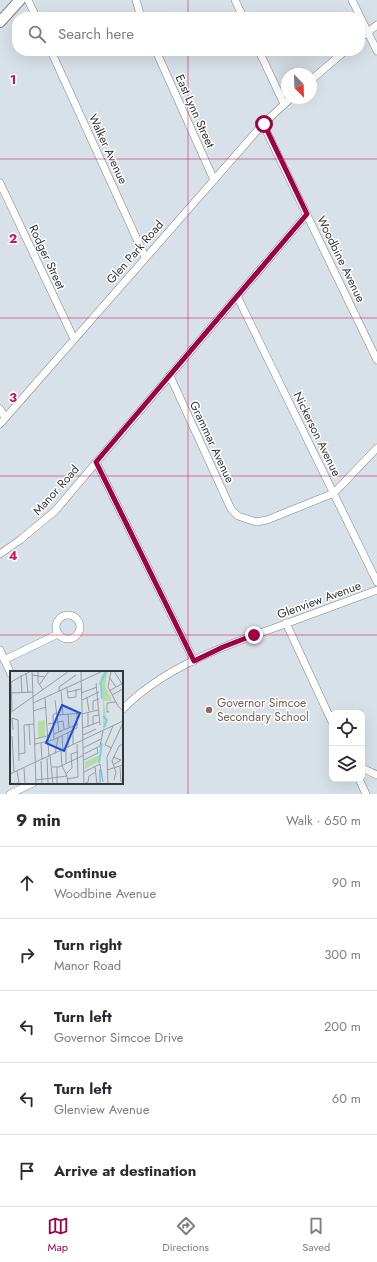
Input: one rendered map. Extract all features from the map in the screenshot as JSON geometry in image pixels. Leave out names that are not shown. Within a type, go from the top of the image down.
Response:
[{"type":"main road","points":[[0,22],[20,0]]},
{"type":"street","points":[[28,0],[34,12]]},
{"type":"street","points":[[136,0],[140,12]]},
{"type":"street","points":[[236,0],[241,12]]},
{"type":"street","points":[[352,0],[358,12]]},
{"type":"street","points":[[365,34],[377,25]]},
{"type":"street","points":[[365,26],[377,50]]},
{"type":"street","name":"Walker Avenue","points":[[53,56],[146,257]]},
{"type":"street","name":"East Lynn Street","points":[[158,56],[214,180]]},
{"type":"street","points":[[261,56],[281,98]]},
{"type":"street","points":[[317,75],[339,56]]},
{"type":"street","name":"Glen Park Road","points":[[2,421],[214,180],[284,104]]},
{"type":"street","name":"Woodbine Avenue","points":[[264,124],[377,360]]},
{"type":"street","name":"Rodger Street","points":[[0,183],[74,340]]},
{"type":"street","name":"Manor Road","points":[[0,554],[20,540],[55,511],[307,214]]},
{"type":"street","name":"Nickerson Avenue","points":[[237,296],[377,582]]},
{"type":"street","name":"Grammar Avenue","points":[[170,376],[231,509],[238,516],[256,522],[267,520],[334,493]]},
{"type":"street","points":[[0,408],[2,421]]},
{"type":"street","points":[[334,493],[377,448]]},
{"type":"street","points":[[96,462],[194,661]]},
{"type":"street","name":"Glenview Avenue","points":[[123,709],[144,690],[194,661],[229,645],[377,590]]},
{"type":"street","points":[[286,624],[329,716]]},
{"type":"street","points":[[4,660],[58,634]]},
{"type":"street","points":[[0,650],[10,672]]},
{"type":"street","points":[[365,769],[377,775]]},
{"type":"street","points":[[360,782],[366,794]]},
{"type":"street","points":[[10,794],[32,784]]},
{"type":"place","name":"Governor Simcoe Secondary School","points":[[209,710]]},
{"type":"route","points":[[254,635],[223,647],[194,661],[96,462],[307,214],[264,124]]}]
